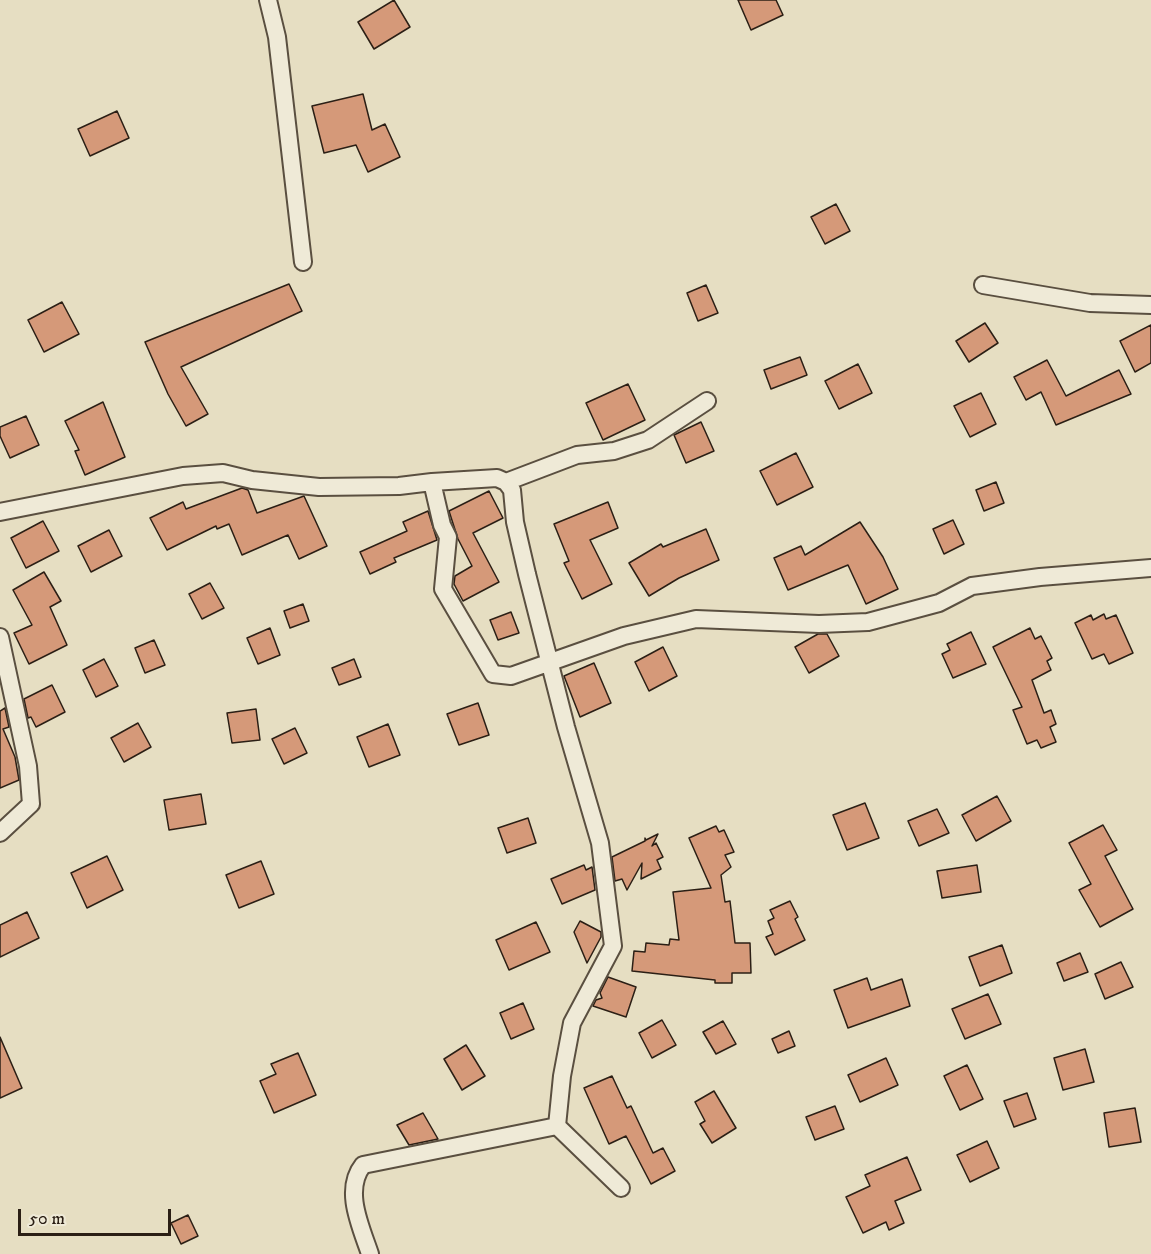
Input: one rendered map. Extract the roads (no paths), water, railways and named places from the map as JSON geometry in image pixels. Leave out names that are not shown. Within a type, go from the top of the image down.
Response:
[{"type":"street","points":[[268,0],[277,37],[303,262]]},
{"type":"street","points":[[983,285],[1090,303],[1151,305]]},
{"type":"street","points":[[0,512],[183,476],[223,473],[252,480],[319,487],[399,486],[475,478],[506,482],[577,455],[614,451],[648,440],[707,401]]},
{"type":"street","points":[[432,482],[442,525],[448,537],[443,589],[493,674],[519,675],[624,636],[696,619],[819,624],[868,622],[939,603],[972,586],[1151,567]]},
{"type":"street","points":[[506,482],[512,490],[525,563],[552,663],[566,727],[600,843],[613,946],[572,1023],[562,1076],[557,1126]]},
{"type":"street","points":[[0,637],[28,766],[31,804],[0,833]]},
{"type":"street","points":[[557,1126],[621,1188]]},
{"type":"street","points":[[370,1254],[355,1209],[356,1174],[363,1165],[557,1126]]}]
